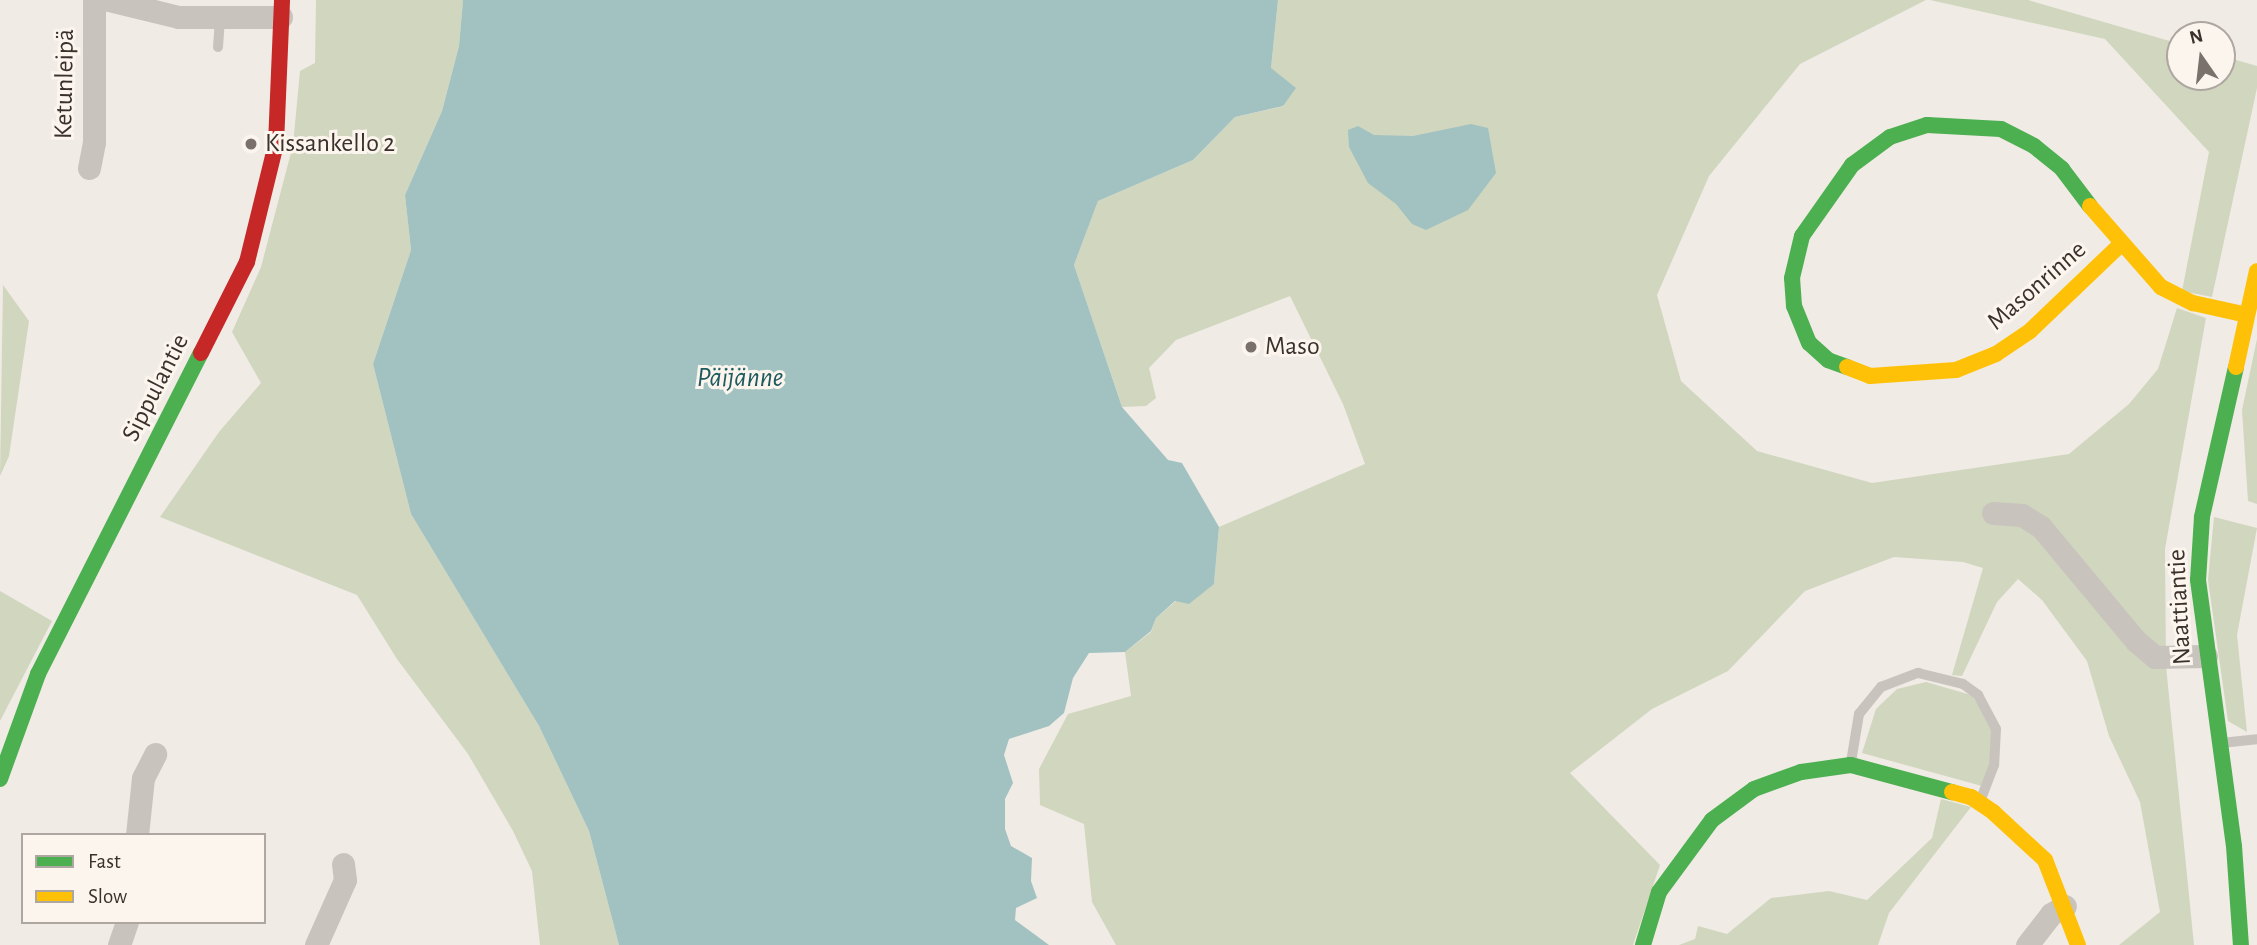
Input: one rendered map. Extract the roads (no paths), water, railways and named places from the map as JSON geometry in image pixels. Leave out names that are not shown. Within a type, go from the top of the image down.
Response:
[{"type":"street","name":"Ketunleipä","points":[[89,168],[93,142],[94,0]]},
{"type":"street","points":[[109,0],[179,17],[220,19],[281,9]]},
{"type":"street","name":"Sippulantie","points":[[0,779],[38,674],[247,262],[276,144],[281,9]]},
{"type":"street","name":"Masonrinne","points":[[2120,246],[2031,331],[1996,354],[1956,370],[1870,376],[1828,360],[1809,343],[1794,306],[1792,278],[1802,236],[1823,201],[1852,165],[1890,137],[1927,125],[2001,129],[2034,146],[2062,169],[2120,246],[2161,287],[2193,303],[2247,315]]},
{"type":"street","name":"Naattiantie","points":[[2241,945],[2234,846],[2206,656],[2198,580],[2203,517],[2257,271]]},
{"type":"street","points":[[1993,513],[2022,515],[2041,527],[2136,641],[2155,657],[2206,656]]},
{"type":"street","points":[[137,833],[143,778],[155,754]]},
{"type":"street","points":[[1643,945],[1659,892],[1712,820],[1755,789],[1801,772],[1851,765],[1979,802],[2045,860],[2078,945]]},
{"type":"street","points":[[316,945],[345,880],[343,864]]},
{"type":"street","points":[[2027,945],[2051,914],[2065,906]]},
{"type":"street","points":[[119,945],[126,924]]},
{"type":"lane","points":[[218,47],[220,19]]},
{"type":"lane","points":[[1851,765],[1859,715],[1881,687],[1918,673],[1963,684],[1978,695],[1996,729],[1994,765],[1979,802]]},
{"type":"lane","points":[[2218,743],[2257,738]]},
{"type":"water","name":"Päijänne","points":[[463,0],[1278,0],[1271,68],[1296,88],[1283,106],[1235,117],[1193,160],[1098,201],[1074,265],[1122,407],[1168,460],[1182,463],[1219,527],[1214,584],[1189,604],[1175,601],[1156,618],[1151,631],[1125,652],[1089,653],[1073,678],[1064,713],[1049,726],[1009,739],[1004,755],[1013,783],[1005,799],[1005,829],[1011,846],[1032,858],[1031,881],[1037,898],[1016,908],[1015,920],[1049,945],[619,945],[589,831],[539,726],[411,514],[373,364],[411,250],[405,195],[442,111],[459,46]]},
{"type":"water","points":[[1471,124],[1488,128],[1496,173],[1468,210],[1426,230],[1412,224],[1396,204],[1368,183],[1349,147],[1348,130],[1358,126],[1374,135],[1413,136]]},
{"type":"place","name":"Kissankello 2","points":[[251,144]]},
{"type":"place","name":"Maso","points":[[1251,347]]}]
